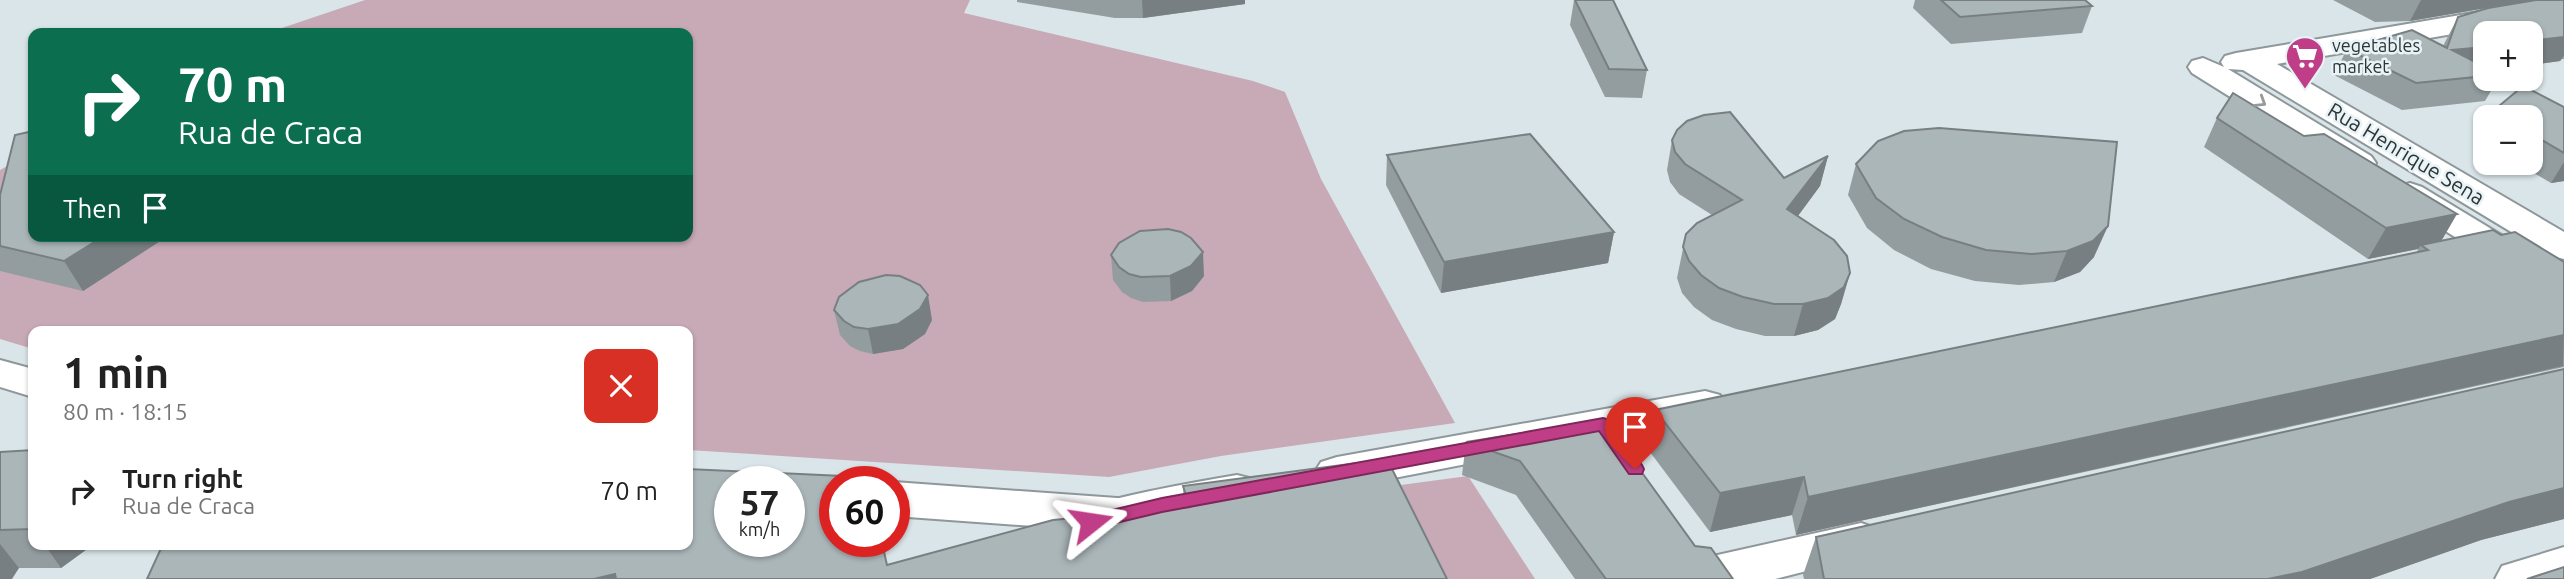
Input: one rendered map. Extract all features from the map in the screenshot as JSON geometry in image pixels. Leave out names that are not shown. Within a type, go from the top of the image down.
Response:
[{"type":"main road","points":[[2564,6],[2203,67],[2564,289]]},
{"type":"main road","name":"Rua Henrique Sena","points":[[2248,60],[2557,239]]},
{"type":"main road","points":[[2442,258],[2496,247]]},
{"type":"main road","points":[[0,373],[28,381]]},
{"type":"main road","points":[[1013,544],[1117,515],[1282,483],[1615,441],[1740,398]]},
{"type":"main road","points":[[910,500],[1117,515]]},
{"type":"main road","points":[[1707,567],[1902,532]]},
{"type":"main road","points":[[2519,579],[2564,565]]},
{"type":"shaded area","points":[[365,0],[970,0],[964,13],[1253,81],[1285,92],[1321,179],[1455,423],[1221,456],[1109,477],[693,450],[693,326],[28,326],[28,347],[0,339],[0,170],[28,155],[28,242],[693,242],[693,28],[282,28]]},
{"type":"shaded area","points":[[1468,476],[1535,579],[1445,579],[1401,485]]},
{"type":"building","points":[[1575,0],[1613,0],[1647,70],[1609,69]]},
{"type":"building","points":[[1941,0],[2085,0],[2092,6],[1960,17]]},
{"type":"building","points":[[2536,0],[2564,0],[2564,37],[2543,39],[2543,21],[2473,21],[2473,48],[2452,50],[2473,61],[2473,77],[2416,83],[2347,49],[2412,30],[2447,48],[2458,17],[2488,8]]},
{"type":"building","points":[[2517,91],[2533,91],[2564,107],[2564,153],[2543,141],[2543,105],[2500,105]]},
{"type":"building","points":[[2233,93],[2304,136],[2324,134],[2457,214],[2386,228],[2217,118]]},
{"type":"building","points":[[1730,112],[1784,178],[1828,156],[1787,209],[1834,240],[1847,256],[1850,273],[1844,287],[1828,298],[1803,304],[1774,304],[1743,297],[1719,288],[1701,275],[1689,261],[1683,247],[1686,234],[1697,223],[1742,200],[1685,164],[1675,152],[1672,140],[1677,130],[1687,121],[1704,115]]},
{"type":"building","points":[[1939,128],[2117,142],[2108,226],[2093,241],[2067,251],[2031,254],[1986,250],[1942,237],[1904,219],[1876,198],[1856,164],[1878,141],[1904,131]]},
{"type":"building","points":[[28,132],[28,242],[94,242],[64,261],[0,246],[0,195],[15,135]]},
{"type":"building","points":[[1530,134],[1614,232],[1444,262],[1387,155]]},
{"type":"building","points":[[1168,229],[1191,238],[1203,252],[1191,266],[1170,276],[1141,277],[1129,274],[1119,267],[1111,255],[1119,243],[1140,231]]},
{"type":"building","points":[[2493,230],[2501,235],[2515,232],[2564,262],[2564,335],[1808,497],[1804,477],[1720,493],[1655,410],[2428,250],[2421,245]]},
{"type":"building","points":[[886,275],[900,276],[920,285],[928,295],[920,309],[898,324],[868,329],[854,327],[834,310],[839,297],[859,282]]},
{"type":"building","points":[[2564,369],[2564,488],[2509,502],[2302,572],[2268,579],[1824,579],[1816,537]]},
{"type":"building","points":[[1604,420],[1695,546],[1711,548],[1733,579],[1606,579],[1520,461],[1466,442]]},
{"type":"building","points":[[28,450],[28,529],[0,530],[0,452]]},
{"type":"building","points":[[1387,459],[1447,579],[616,579],[615,574],[594,579],[147,579],[160,550],[693,550],[693,469],[714,470],[714,557],[805,557],[805,474],[819,475],[819,557],[885,557],[887,565],[1053,520],[1190,507],[1183,486]]},
{"type":"building","points":[[2564,567],[2564,579],[2527,579]]},
{"type":"place","name":"vegetables market","points":[[2305,90]]},
{"type":"route","points":[[1091,522],[1162,505],[1603,424],[1635,469]]}]
